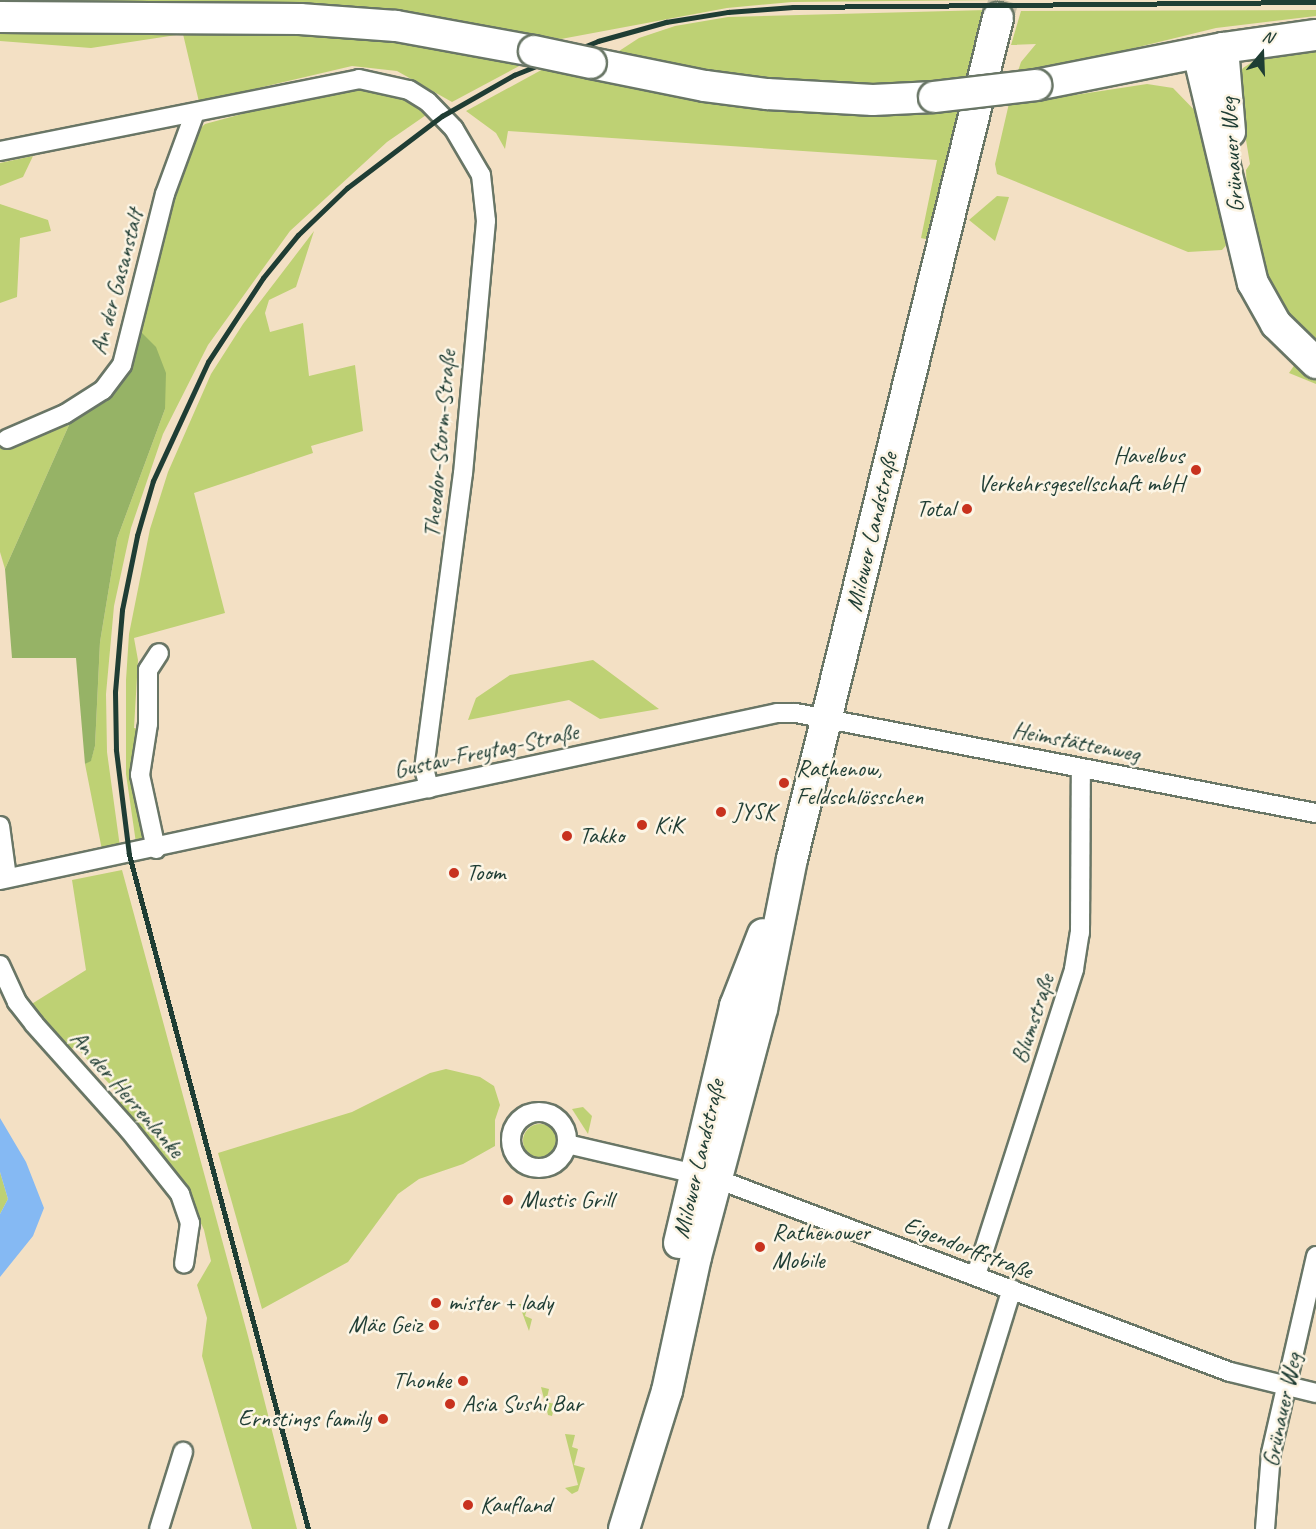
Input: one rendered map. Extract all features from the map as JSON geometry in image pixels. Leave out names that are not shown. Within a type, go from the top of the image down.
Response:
[{"type":"main road","points":[[0,17],[300,19],[396,26],[705,86],[767,94],[873,100],[934,97],[1036,85],[1120,70],[1210,50],[1316,35]]},
{"type":"main road","name":"Milower Landstraße","points":[[624,1529],[667,1391],[684,1308],[735,1006],[792,859],[998,18]]},
{"type":"main road","name":"Grünauer Weg","points":[[1210,50],[1207,99],[1215,119],[1237,227],[1253,283],[1264,305],[1289,339],[1316,363]]},
{"type":"main road","name":"Grünauer Weg","points":[[1210,50],[1237,227]]},
{"type":"main road","points":[[1120,70],[1180,78],[1207,99]]},
{"type":"street","name":"Theodor-Storm-Straße","points":[[194,115],[337,81],[359,79],[409,90],[442,116],[473,158],[486,196],[486,221],[463,473],[424,768],[429,788]]},
{"type":"street","points":[[0,151],[194,115]]},
{"type":"street","name":"An der Gasanstalt","points":[[8,439],[66,414],[103,390],[122,364],[165,194],[194,115]]},
{"type":"street","points":[[156,849],[140,776],[148,724],[148,670],[159,653]]},
{"type":"street","name":"Gustav-Freytag-Straße","points":[[0,826],[4,879],[156,849],[777,712],[826,719]]},
{"type":"street","name":"Heimstättenweg","points":[[826,719],[1316,813]]},
{"type":"street","name":"Blumstraße","points":[[976,1275],[1076,961],[1080,933],[1081,768]]},
{"type":"street","name":"An der Herrenlanke","points":[[0,965],[17,1002],[34,1024],[129,1130],[180,1194],[190,1223],[184,1264]]},
{"type":"street","name":"Eigendorffstraße","points":[[567,1144],[677,1171],[706,1175],[1230,1372],[1316,1393]]},
{"type":"street","name":"Grünauer Weg","points":[[1265,1529],[1271,1453],[1316,1256]]},
{"type":"street","points":[[938,1529],[1011,1289]]},
{"type":"street","points":[[159,1529],[183,1452]]},
{"type":"green space","points":[[0,0],[1004,0],[792,2],[727,8],[561,39],[466,22],[302,6]]},
{"type":"green space","points":[[987,10],[965,83],[894,88],[709,75],[616,53],[639,38],[675,26],[728,17]]},
{"type":"green space","points":[[1316,10],[1316,16],[1216,28],[1016,77],[1021,62],[1036,44],[1011,45],[1021,11]]},
{"type":"green space","points":[[0,28],[246,28],[395,40],[523,64],[452,102],[397,71],[352,66],[199,102],[183,34],[91,48],[0,41]]},
{"type":"green space","points":[[1316,47],[1316,351],[1269,294],[1248,223],[1246,170],[1250,164],[1245,134],[1236,128],[1238,75],[1243,68],[1263,55]]},
{"type":"green space","points":[[545,68],[602,81],[966,104],[930,240],[921,238],[937,160],[508,131],[505,149],[496,133],[466,111]]},
{"type":"green space","points":[[1147,84],[1173,88],[1203,119],[1229,242],[1222,250],[1188,252],[997,174],[995,164],[1010,99],[1075,95]]},
{"type":"green space","points":[[343,87],[371,87],[404,97],[429,113],[387,142],[290,231],[208,345],[163,434],[131,528],[114,606],[106,694],[107,752],[120,847],[102,850],[85,764],[91,760],[95,746],[100,642],[117,539],[165,409],[138,329],[171,195],[192,136],[205,124]]},
{"type":"green space","points":[[33,156],[23,177],[0,186],[0,163]]},
{"type":"green space","points":[[997,196],[1009,197],[995,241],[969,220]]},
{"type":"green space","points":[[0,204],[48,220],[51,231],[20,238],[17,297],[0,303]]},
{"type":"green space","points":[[314,231],[296,287],[269,300],[265,313],[270,332],[303,323],[309,376],[355,365],[363,431],[311,446],[313,453],[194,493],[225,613],[134,638],[138,660],[134,728],[139,729],[133,777],[144,833],[142,842],[136,843],[126,774],[126,680],[129,634],[150,529],[168,472],[211,374],[243,324]]},
{"type":"green space","points":[[138,329],[156,347],[166,373],[165,409],[117,539],[100,642],[95,746],[91,761],[85,764],[76,658],[12,658],[5,569],[73,416]]},
{"type":"green space","points":[[1298,360],[1316,374],[1316,384],[1289,373]]},
{"type":"green space","points":[[73,416],[5,569],[0,552],[0,447]]},
{"type":"green space","points":[[593,660],[659,709],[600,719],[569,700],[468,720],[476,698],[510,675]]},
{"type":"green space","points":[[122,870],[248,1336],[297,1529],[252,1529],[202,1356],[207,1318],[197,1285],[211,1261],[204,1230],[188,1194],[117,1105],[123,1099],[75,1046],[68,1052],[30,1005],[86,970],[72,880]]},
{"type":"green space","points":[[446,1069],[480,1077],[494,1086],[500,1105],[495,1120],[495,1146],[463,1164],[419,1179],[398,1194],[348,1262],[262,1309],[218,1153],[352,1112],[430,1073]]},
{"type":"green space","points":[[583,1107],[592,1116],[588,1134],[572,1109]]},
{"type":"green space","points":[[540,1124],[552,1129],[557,1141],[552,1153],[540,1158],[528,1153],[523,1141],[528,1129]]},
{"type":"green space","points":[[0,1172],[8,1199],[0,1214]]},
{"type":"green space","points":[[519,1304],[528,1304],[525,1316],[532,1319],[529,1331]]},
{"type":"green space","points":[[541,1387],[549,1389],[546,1402],[555,1404],[552,1416],[548,1415]]},
{"type":"green space","points":[[565,1434],[575,1435],[572,1447],[578,1449],[574,1465],[585,1468],[578,1491],[572,1494],[565,1488],[578,1485]]},
{"type":"water","points":[[0,1118],[26,1162],[44,1208],[33,1236],[0,1277],[0,1214],[8,1199],[0,1172]]},
{"type":"tunnel","points":[[998,18],[1004,0]]},
{"type":"railway","points":[[308,1529],[129,855],[116,750],[115,692],[122,610],[137,536],[153,481],[208,362],[263,278],[298,235],[347,188],[442,116],[514,75],[598,41],[666,22],[728,12],[793,7],[1316,2]]},
{"type":"place","name":"Havelbus Verkehrsgesellschaft mbH","points":[[1196,470]]},
{"type":"place","name":"Total","points":[[967,509]]},
{"type":"place","name":"Rathenow, Feldschlösschen","points":[[784,783]]},
{"type":"place","name":"JYSK","points":[[721,812]]},
{"type":"place","name":"KiK","points":[[642,825]]},
{"type":"place","name":"Takko","points":[[567,836]]},
{"type":"place","name":"Toom","points":[[454,873]]},
{"type":"place","name":"Mustis Grill","points":[[508,1200]]},
{"type":"place","name":"Rathenower Mobile","points":[[760,1247]]},
{"type":"place","name":"mister + lady","points":[[436,1303]]},
{"type":"place","name":"Mäc Geiz","points":[[434,1325]]},
{"type":"place","name":"Thonke","points":[[463,1381]]},
{"type":"place","name":"Asia Sushi Bar","points":[[450,1404]]},
{"type":"place","name":"Ernstings family","points":[[383,1419]]},
{"type":"place","name":"Kaufland","points":[[468,1505]]}]
